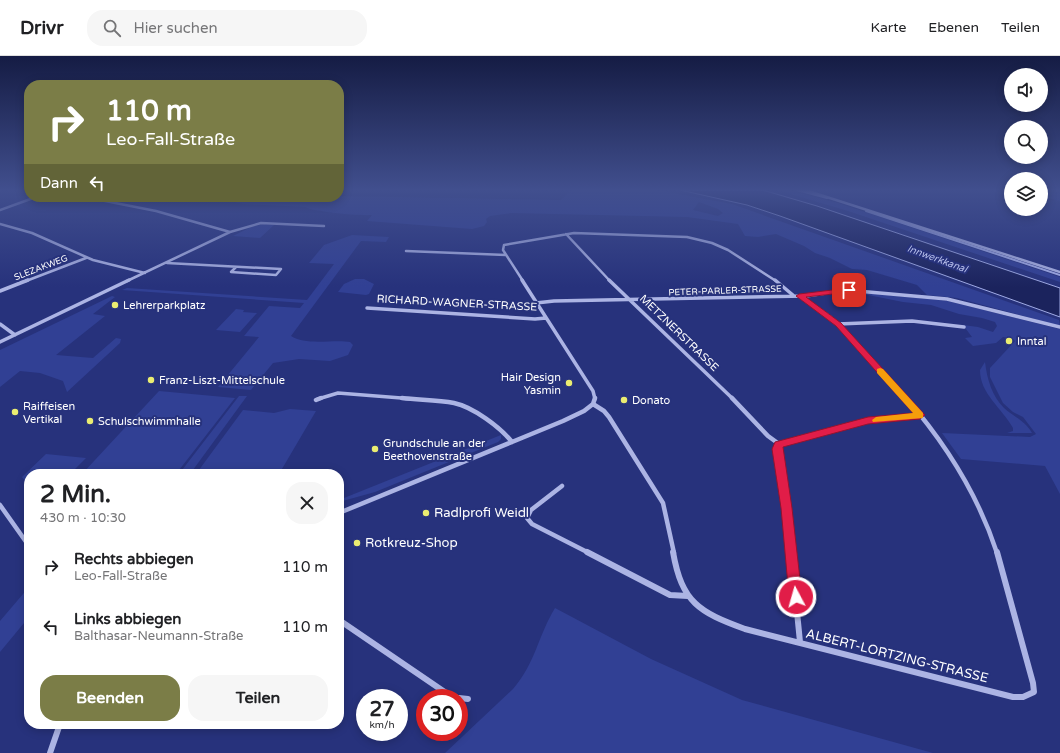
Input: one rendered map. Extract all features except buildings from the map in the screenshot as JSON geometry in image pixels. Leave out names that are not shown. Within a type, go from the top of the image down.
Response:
[{"type":"street","points":[[201,223],[226,229],[230,232]]},
{"type":"street","points":[[0,342],[230,232],[261,223],[324,226]]},
{"type":"street","points":[[906,223],[1060,272]]},
{"type":"street","points":[[0,224],[32,233],[86,258],[145,273]]},
{"type":"street","points":[[566,234],[660,235],[707,241],[728,250],[838,324],[920,415]]},
{"type":"street","name":"RICHARD-WAGNER-STRASSE","points":[[566,234],[503,246],[503,250],[593,391],[595,399],[593,404]]},
{"type":"street","name":"METZNERSTRASSE","points":[[566,234],[614,285],[632,300],[726,392],[768,436],[779,444]]},
{"type":"street","points":[[406,251],[506,255]]},
{"type":"street","name":"SLEZAKWEG","points":[[0,291],[86,258]]},
{"type":"street","points":[[166,263],[236,267],[280,270],[276,275],[231,272],[236,267]]},
{"type":"street","name":"PETER-PARLER-STRASSE","points":[[536,303],[554,301],[797,296],[849,290],[947,299],[1060,327]]},
{"type":"street","name":"RICHARD-WAGNER-STRASSE","points":[[366,308],[535,319],[546,318]]},
{"type":"street","points":[[838,324],[912,321],[964,327]]},
{"type":"street","points":[[0,324],[15,335]]},
{"type":"street","points":[[316,400],[338,393],[455,403],[473,411],[504,432],[512,442]]},
{"type":"street","points":[[344,511],[512,442],[584,411],[593,404],[604,411],[609,417],[663,504],[668,519],[678,574],[688,596],[670,595],[532,524],[527,518],[531,510],[562,486]]},
{"type":"street","points":[[800,642],[787,508],[777,449],[779,444],[868,421],[920,415]]},
{"type":"street","name":"ALBERT-LORTZING-STRASSE","points":[[688,596],[697,606],[710,615],[745,629],[1014,697],[1030,695],[1034,692],[1033,683],[989,528],[974,494],[955,462],[920,415]]},
{"type":"street","points":[[0,505],[24,539]]},
{"type":"street","points":[[344,623],[440,689]]},
{"type":"street","points":[[50,753],[58,729]]},
{"type":"shaded area","points":[[387,223],[487,223],[484,226],[472,229]]},
{"type":"shaded area","points":[[727,223],[784,223],[1059,320],[1060,326],[957,298],[927,295],[917,285],[867,270],[852,269],[776,234],[758,237],[745,236],[738,224]]},
{"type":"shaded area","points":[[882,223],[897,223],[1060,277],[1060,282]]},
{"type":"shaded area","points":[[265,224],[274,225],[260,238],[233,236],[251,227]]},
{"type":"shaded area","points":[[352,235],[389,237],[386,242],[361,241],[291,336],[304,341],[312,342],[350,342],[353,345],[348,355],[330,361],[299,359],[273,363],[251,390],[218,387],[259,337],[244,336],[269,306],[300,308],[304,303],[122,290],[127,288],[307,300],[334,264],[309,263],[324,245]]},
{"type":"shaded area","points":[[355,279],[364,279],[374,284],[369,294],[338,292],[344,284]]},
{"type":"shaded area","points":[[848,291],[948,301],[1060,329],[1060,494],[1045,466],[961,459],[942,433],[1030,437],[1036,434],[1023,417],[1013,412],[1003,403],[990,377],[990,368],[1015,341],[1013,339],[1003,337],[996,343],[973,346],[965,338],[972,337],[963,325],[978,327],[993,332],[997,326],[995,322],[959,314],[931,305],[903,302]]},
{"type":"shaded area","points":[[112,296],[115,297],[93,314],[105,316],[56,355],[93,358],[116,338],[121,339],[120,343],[67,392],[63,381],[40,373],[20,371],[0,387],[0,350]]},
{"type":"shaded area","points":[[236,309],[244,310],[243,312],[257,313],[240,332],[216,330]]},
{"type":"shaded area","points":[[985,362],[987,375],[996,398],[1004,408],[1023,422],[1032,433],[1007,433],[1013,431],[1013,428],[988,394],[981,379],[980,370]]},
{"type":"shaded area","points":[[159,391],[235,398],[180,469],[87,469]]},
{"type":"shaded area","points":[[239,396],[247,396],[194,469],[183,469]]},
{"type":"shaded area","points":[[290,409],[316,411],[282,469],[200,469],[243,410],[274,413]]},
{"type":"shaded area","points":[[501,435],[501,439],[498,442],[375,492],[344,501],[344,498]]},
{"type":"shaded area","points":[[46,454],[86,458],[75,469],[30,469]]},
{"type":"shaded area","points":[[24,593],[24,623],[0,652],[0,621]]},
{"type":"shaded area","points":[[555,608],[651,659],[742,700],[933,753],[445,753],[458,741],[468,741],[468,731],[513,689],[521,679],[532,659],[549,618]]},
{"type":"water","name":"Innwerkkanal","points":[[798,223],[866,223],[1060,288],[1060,317]]},
{"type":"waterway","points":[[901,223],[1060,275]]},
{"type":"slow traffic","points":[[876,420],[920,415],[880,371]]},
{"type":"place","name":"Lehrerparkplatz","points":[[115,305]]},
{"type":"place","name":"Inntal","points":[[1009,341]]},
{"type":"place","name":"Franz-Liszt-Mittelschule","points":[[151,380]]},
{"type":"place","name":"Hair Design Yasmin","points":[[569,383]]},
{"type":"place","name":"Donato","points":[[624,400]]},
{"type":"place","name":"Raiffeisen Vertikal","points":[[15,412]]},
{"type":"place","name":"Schulschwimmhalle","points":[[90,421]]},
{"type":"place","name":"Grundschule an der Beethovenstraße","points":[[375,449]]},
{"type":"place","name":"Radlprofi Weidl","points":[[426,513]]},
{"type":"place","name":"Rotkreuz-Shop","points":[[357,543]]},
{"type":"route","points":[[796,597],[787,508],[777,449],[779,444],[853,424],[920,415],[838,324],[822,311],[799,296],[849,290]]}]
